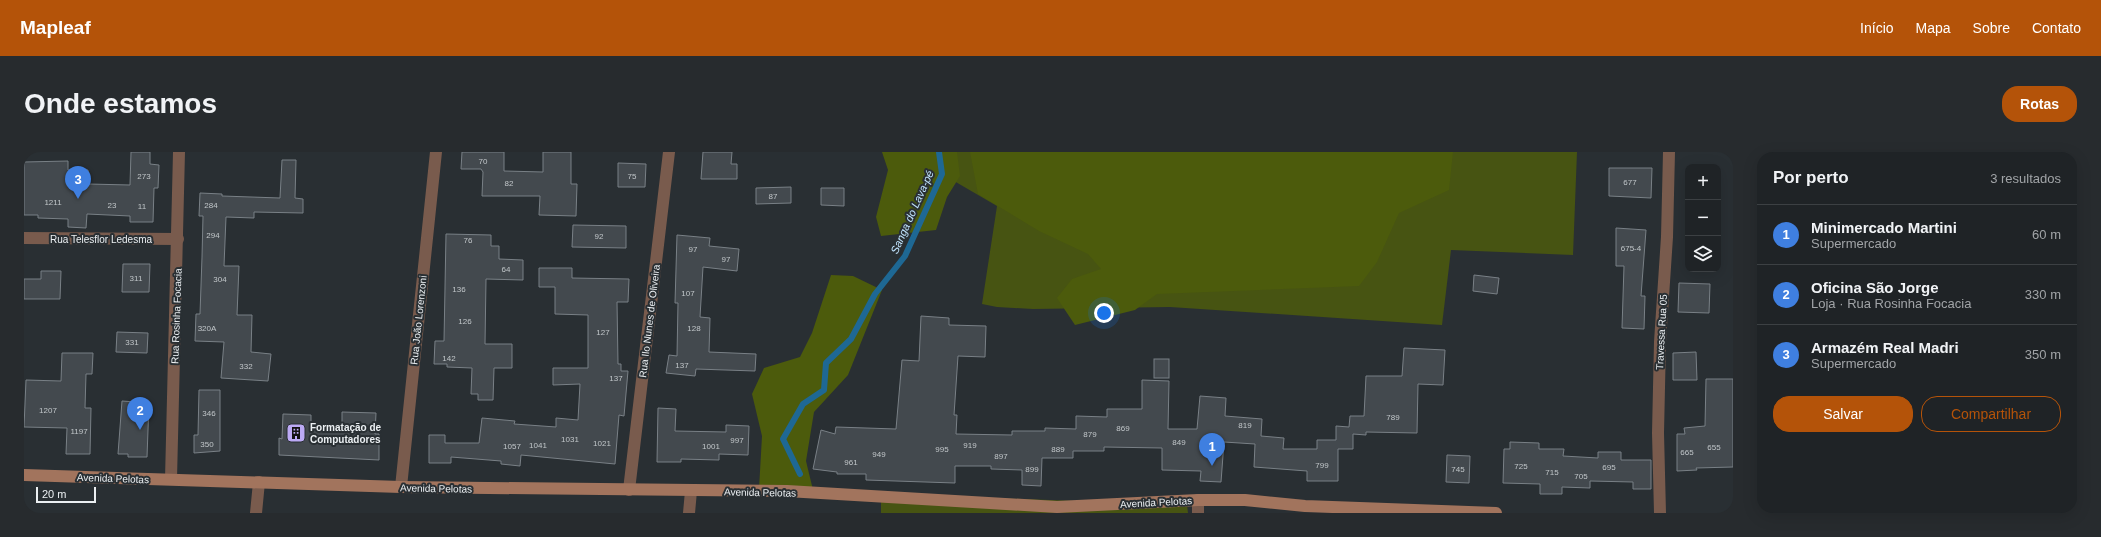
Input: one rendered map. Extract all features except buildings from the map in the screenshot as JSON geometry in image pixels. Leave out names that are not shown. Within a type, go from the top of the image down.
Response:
[{"type":"street","name":"Rua Rosinha Focacia","points":[[171,479],[179,152]]},
{"type":"street","name":"Rua João Lorenzoni","points":[[401,487],[436,152]]},
{"type":"street","name":"Rua Ilo Nunes de Oliveira","points":[[629,490],[669,152]]},
{"type":"street","name":"Travessa Rua 05","points":[[1660,513],[1658,433],[1660,342],[1667,237],[1669,152]]},
{"type":"street","name":"Rua Telesflor Ledesma","points":[[24,238],[178,239]]},
{"type":"street","name":"Avenida Pelotas","points":[[24,475],[401,487],[787,491],[1057,506],[1198,500],[1496,513]]},
{"type":"street","points":[[256,513],[259,482]]},
{"type":"street","points":[[689,513],[691,491]]},
{"type":"street","points":[[1198,500],[1198,513]]},
{"type":"green space","points":[[882,152],[957,152],[960,176],[947,197],[936,230],[881,236],[876,217],[888,170]]},
{"type":"green space","points":[[939,152],[1577,152],[1573,255],[1451,250],[1442,325],[1170,307],[1033,309],[997,307],[982,304],[997,206],[942,174]]},
{"type":"green space","points":[[970,152],[1453,152],[1449,190],[1399,213],[1377,262],[1359,286],[1157,294],[1135,310],[1075,325],[1057,298],[1072,279],[1101,269],[1088,254],[1039,231],[978,194]]},
{"type":"green space","points":[[831,275],[853,276],[882,290],[848,375],[814,412],[806,461],[813,490],[759,489],[762,436],[752,394],[764,368],[800,357],[812,333]]},
{"type":"green space","points":[[881,494],[1187,505],[1188,513],[881,513]]},
{"type":"waterway","name":"Sanga do Lava-pé","points":[[800,474],[783,439],[803,404],[824,390],[826,363],[851,339],[875,294],[905,256],[942,174],[939,152]]},
{"type":"place","name":"Armazém Real Madri","points":[[78,199]]},
{"type":"place","name":"Oficina São Jorge","points":[[140,430]]},
{"type":"place","name":"Formatação de Computadores","points":[[296,433]]},
{"type":"place","name":"Minimercado Martini","points":[[1212,466]]}]
